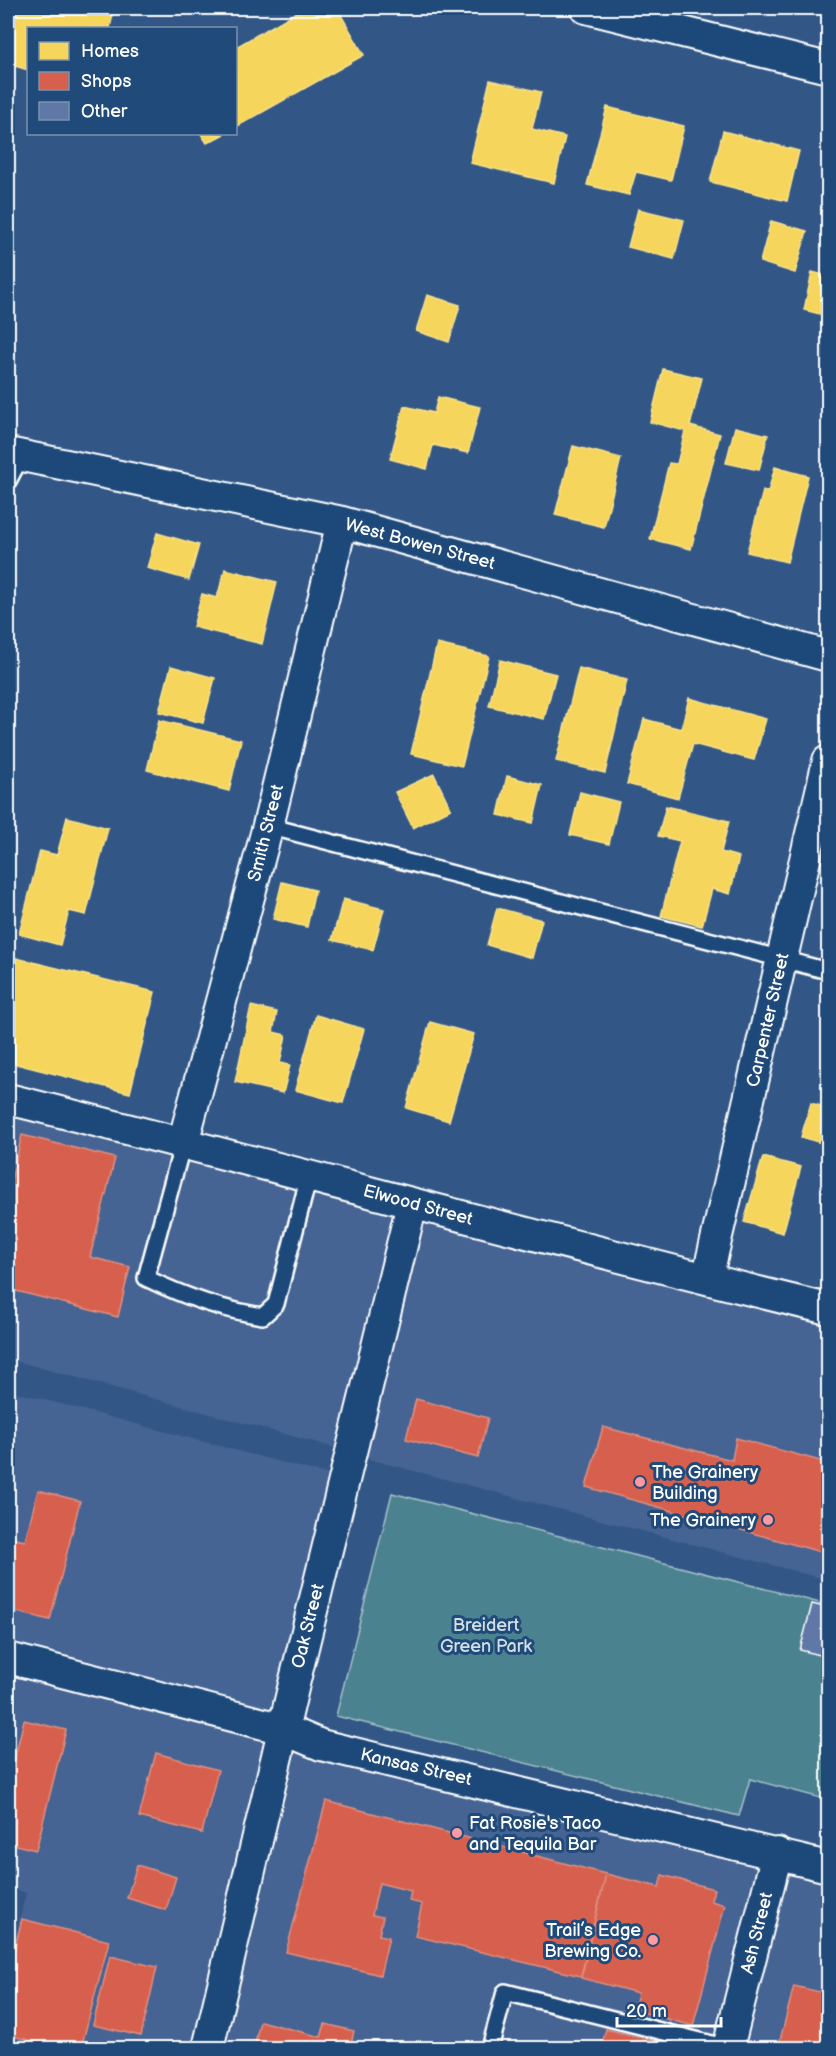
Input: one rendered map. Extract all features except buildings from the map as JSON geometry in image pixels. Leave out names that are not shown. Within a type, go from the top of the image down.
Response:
[{"type":"street","points":[[586,8],[828,68]]},
{"type":"street","name":"West Bowen Street","points":[[15,454],[342,522],[828,656]]},
{"type":"street","name":"Smith Street","points":[[183,1143],[268,826],[342,522]]},
{"type":"street","name":"Carpenter Street","points":[[707,1280],[828,761]]},
{"type":"street","name":"Elwood Street","points":[[8,1099],[707,1280],[828,1309]]},
{"type":"street","name":"Oak Street","points":[[208,2049],[283,1729],[412,1204]]},
{"type":"street","name":"Kansas Street","points":[[8,1658],[283,1729],[321,1745],[828,1867]]},
{"type":"street","name":"Ash Street","points":[[728,2048],[777,1853]]},
{"type":"lane","points":[[8,481],[15,454]]},
{"type":"lane","points":[[268,826],[828,971]]},
{"type":"lane","points":[[183,1143],[146,1278],[182,1295],[242,1313],[263,1316],[276,1304],[309,1176]]},
{"type":"lane","points":[[490,2049],[505,1992],[728,2048]]},
{"type":"shaded area","points":[[8,1104],[407,1208],[347,1451],[8,1359]]},
{"type":"shaded area","points":[[416,1211],[828,1314],[828,1580],[357,1456]]},
{"type":"shaded area","points":[[8,1390],[341,1478],[279,1723],[8,1652]]},
{"type":"shaded area","points":[[8,1664],[276,1732],[203,2048],[8,2048],[8,1970],[26,1893],[8,1887]]},
{"type":"shaded area","points":[[290,1736],[828,1877],[828,2048],[216,2048]]},
{"type":"green space","name":"Breidert Green Park","points":[[392,1493],[828,1605],[828,1800],[750,1779],[739,1816],[336,1716]]},
{"type":"place","name":"The Grainery Building","points":[[640,1482]]},
{"type":"place","name":"The Grainery","points":[[768,1520]]},
{"type":"place","name":"Fat Rosie's Taco and Tequila Bar","points":[[457,1833]]},
{"type":"place","name":"Trail’s Edge Brewing Co.","points":[[653,1940]]}]
